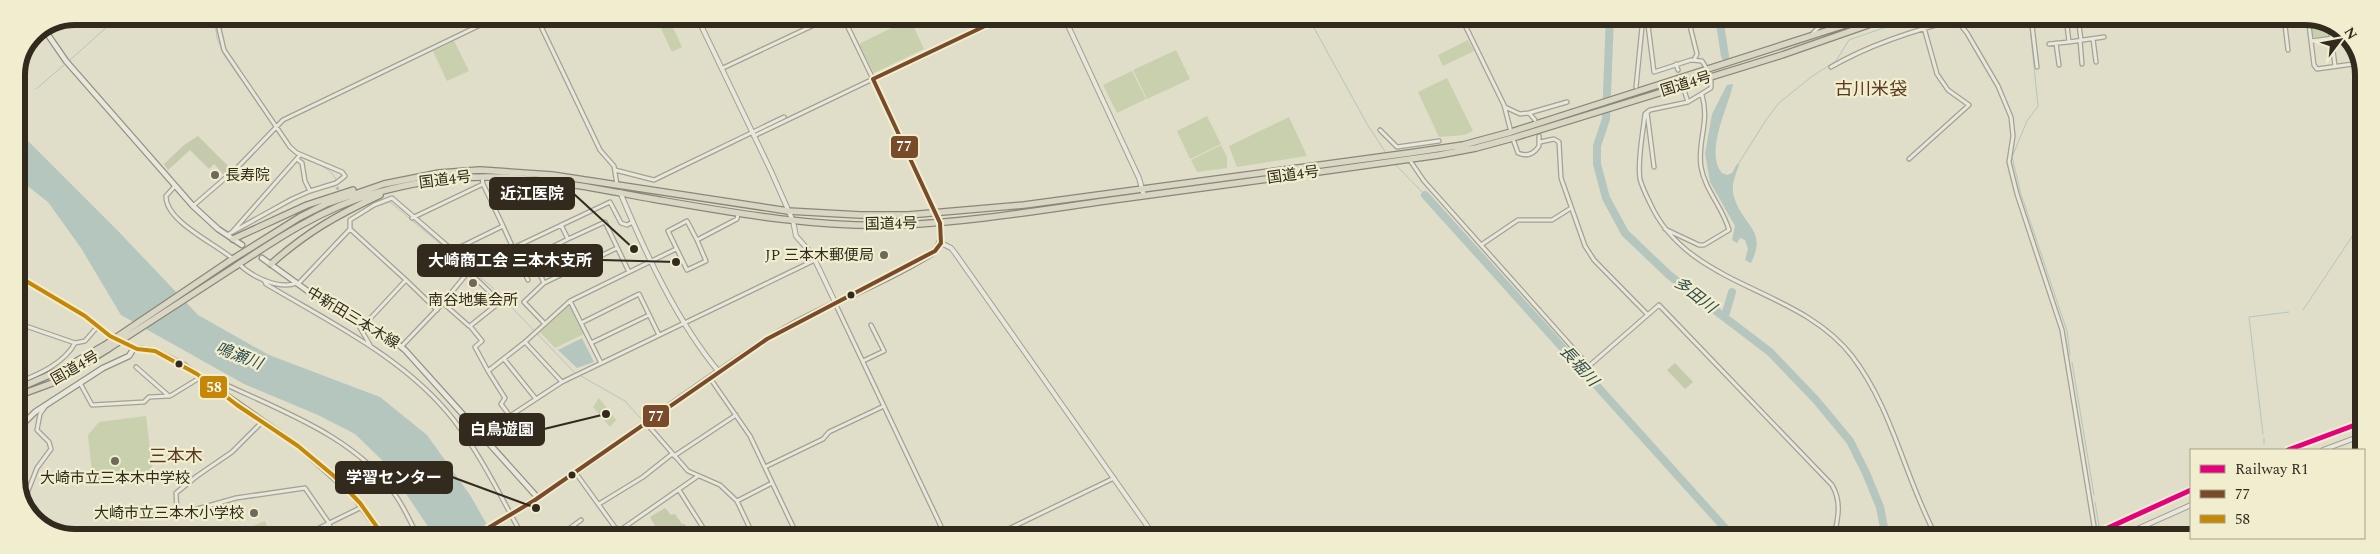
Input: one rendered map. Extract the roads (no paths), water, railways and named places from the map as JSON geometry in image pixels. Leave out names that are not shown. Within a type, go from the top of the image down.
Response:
[{"type":"highway","name":"国道4号","points":[[1512,135],[1580,118],[1621,100],[1707,69],[1846,25]]},
{"type":"highway","name":"国道4号","points":[[25,385],[106,347],[281,236],[326,213],[356,199],[393,188],[439,179],[482,176],[538,179],[738,214],[793,221],[870,225],[940,223],[1384,156],[1406,156],[1476,148],[1581,110],[1710,77],[1867,25]]},
{"type":"highway","name":"国道4号","points":[[25,394],[55,382],[231,261],[300,217],[326,204],[362,190],[440,173],[480,170],[552,175],[788,211],[860,215],[936,214],[1143,193],[1389,162],[1406,156]]},
{"type":"highway","points":[[230,237],[331,196],[383,181],[413,178]]},
{"type":"highway","points":[[271,264],[332,217],[393,188]]},
{"type":"main road","points":[[47,33],[64,58],[193,206],[242,245]]},
{"type":"main road","points":[[487,529],[538,498],[781,331],[927,257],[941,243],[940,223],[936,214]]},
{"type":"main road","name":"中新田三本木線","points":[[262,258],[298,284],[401,347],[538,498]]},
{"type":"main road","points":[[25,422],[36,412],[102,368],[128,356],[134,348],[155,351],[201,377],[298,446],[334,476],[362,506],[378,529]]},
{"type":"street","points":[[218,25],[224,50],[274,127],[299,157],[305,181],[310,191]]},
{"type":"street","points":[[193,206],[237,168],[282,120],[480,25]]},
{"type":"street","points":[[540,25],[600,150],[612,162],[616,170],[617,185],[620,193],[683,324],[719,372]]},
{"type":"street","points":[[701,25],[723,68],[793,221],[798,240],[808,249],[815,260],[942,529]]},
{"type":"street","points":[[723,68],[814,25]]},
{"type":"street","points":[[847,25],[936,214]]},
{"type":"street","points":[[616,170],[654,180],[873,80],[987,25]]},
{"type":"street","points":[[1068,25],[1143,193]]},
{"type":"street","points":[[1465,25],[1504,105],[1518,153],[1523,155],[1533,153],[1539,146],[1539,136]]},
{"type":"street","points":[[1636,87],[1644,25]]},
{"type":"street","points":[[1646,25],[1654,72],[1694,60],[1702,61],[1707,69]]},
{"type":"street","points":[[1691,25],[1697,54],[1694,60]]},
{"type":"street","points":[[1790,44],[1818,30],[1820,25]]},
{"type":"street","points":[[1909,159],[1969,106],[1948,90],[1936,74],[1923,25]]},
{"type":"street","points":[[1831,68],[1890,40],[1936,25]]},
{"type":"street","points":[[1960,25],[1967,33],[1998,86],[2011,117],[2013,136],[2009,162],[2017,194],[2062,330],[2095,529]]},
{"type":"street","points":[[2032,25],[2037,67]]},
{"type":"street","points":[[2067,25],[2069,42]]},
{"type":"street","points":[[2079,25],[2082,64]]},
{"type":"street","points":[[2285,25],[2288,50]]},
{"type":"street","points":[[2309,25],[2314,65],[2317,68],[2353,64]]},
{"type":"street","points":[[2331,33],[2335,66]]},
{"type":"street","points":[[2049,44],[2104,37]]},
{"type":"street","points":[[2311,41],[2337,37]]},
{"type":"street","points":[[2093,39],[2096,62]]},
{"type":"street","points":[[2056,43],[2059,65]]},
{"type":"street","points":[[1676,64],[1678,70]]},
{"type":"street","points":[[1647,112],[1688,102],[1712,86],[1710,77]]},
{"type":"street","points":[[1685,93],[1688,102]]},
{"type":"street","points":[[1664,229],[1666,228],[1699,246],[1730,230],[1711,194],[1701,166],[1706,116],[1702,94]]},
{"type":"street","points":[[1504,105],[1514,112],[1529,113],[1567,102]]},
{"type":"street","points":[[1647,112],[1645,114],[1640,180],[1654,212],[1664,229],[1688,253],[1702,263],[1780,303],[1817,325],[1843,346],[1860,367],[1879,401],[1933,529]]},
{"type":"street","points":[[1647,112],[1654,167]]},
{"type":"street","points":[[1529,113],[1534,120]]},
{"type":"street","points":[[753,134],[784,117]]},
{"type":"street","points":[[1380,130],[1394,146],[1408,146],[1439,141]]},
{"type":"street","points":[[1540,142],[1554,139],[1559,142],[1561,178],[1585,246],[1594,260],[1647,314]]},
{"type":"street","points":[[1408,146],[1406,156],[1424,181],[1589,366],[1659,305],[1832,485],[1838,495],[1839,506],[1835,529]]},
{"type":"street","points":[[232,231],[310,191],[336,185],[344,178],[344,174],[299,157]]},
{"type":"street","points":[[230,237],[232,231],[299,157]]},
{"type":"street","points":[[482,176],[483,184],[528,280]]},
{"type":"street","points":[[412,218],[483,184]]},
{"type":"street","points":[[175,186],[166,196],[169,208],[204,240],[231,261]]},
{"type":"street","points":[[350,220],[374,205],[392,198],[412,218],[452,251],[500,302],[470,326]]},
{"type":"street","points":[[401,347],[443,304],[470,270],[610,202],[621,223],[627,225],[633,221]]},
{"type":"street","points":[[1482,245],[1518,220],[1552,220],[1571,208]]},
{"type":"street","points":[[238,265],[264,280],[286,285],[298,284],[350,229],[350,220],[347,213]]},
{"type":"street","points":[[696,240],[737,219],[738,214]]},
{"type":"street","points":[[688,221],[696,240],[706,260],[687,270],[668,231],[688,221]]},
{"type":"street","points":[[544,283],[532,257],[604,222],[629,272]]},
{"type":"street","points":[[561,225],[568,239]]},
{"type":"street","points":[[452,251],[503,226]]},
{"type":"street","points":[[350,229],[437,310]]},
{"type":"street","points":[[941,243],[956,253],[1149,529]]},
{"type":"street","points":[[545,324],[524,302],[544,283],[617,248]]},
{"type":"street","points":[[488,371],[526,342],[570,301],[676,249]]},
{"type":"street","points":[[484,437],[510,416],[562,382],[815,260]]},
{"type":"street","points":[[25,280],[85,316],[110,336],[134,348]]},
{"type":"street","points":[[264,280],[266,284],[372,347],[424,389],[452,418],[470,442],[518,529]]},
{"type":"street","points":[[366,324],[406,280]]},
{"type":"street","points":[[581,323],[639,294],[659,336]]},
{"type":"street","points":[[570,301],[601,363]]},
{"type":"street","points":[[443,304],[470,326],[482,341],[475,348],[505,398],[501,404],[510,416]]},
{"type":"street","points":[[591,343],[649,315]]},
{"type":"street","points":[[355,319],[372,347]]},
{"type":"street","points":[[863,362],[884,351],[871,324]]},
{"type":"street","points":[[25,326],[75,344],[85,341],[98,326]]},
{"type":"street","points":[[526,342],[562,382]]},
{"type":"street","points":[[25,379],[56,363],[69,353],[75,344]]},
{"type":"street","points":[[504,359],[536,399]]},
{"type":"street","points":[[136,367],[170,396]]},
{"type":"street","points":[[80,383],[92,405],[144,402],[149,397],[170,396],[201,377],[214,379],[330,434],[359,456],[396,495],[414,529]]},
{"type":"street","points":[[710,378],[750,436],[794,529]]},
{"type":"street","points":[[27,492],[37,468],[50,451],[50,444],[37,430],[40,414],[49,403]]},
{"type":"street","points":[[765,467],[823,439],[829,432],[884,406]]},
{"type":"street","points":[[599,504],[736,415]]},
{"type":"street","points":[[262,422],[232,452],[176,493],[177,512],[190,511],[236,498],[305,488],[329,523],[330,529]]},
{"type":"street","points":[[646,423],[688,471],[720,485],[738,500],[751,529]]},
{"type":"street","points":[[2326,449],[2355,438]]},
{"type":"street","points":[[575,472],[618,529]]},
{"type":"street","points":[[622,529],[699,475]]},
{"type":"street","points":[[1009,529],[1114,478]]},
{"type":"street","points":[[738,500],[772,483]]},
{"type":"street","points":[[679,490],[703,529]]},
{"type":"street","points":[[2137,529],[2190,505]]},
{"type":"street","points":[[317,529],[362,506]]},
{"type":"street","points":[[570,529],[581,520]]},
{"type":"water","points":[[1733,84],[1719,129],[1716,153],[1717,164],[1722,173],[1727,175],[1732,173],[1737,164],[1739,165],[1733,191],[1739,209],[1756,236],[1757,243],[1751,263],[1745,260],[1748,249],[1745,240],[1740,238],[1737,243],[1732,240],[1735,226],[1710,182],[1705,154],[1712,114],[1727,85]]},
{"type":"water","name":"鳴瀬川","points":[[25,138],[119,232],[198,315],[269,355],[380,397],[427,435],[470,495],[489,529],[430,529],[386,464],[355,434],[318,415],[244,384],[121,315],[81,248],[48,202],[25,184]]},
{"type":"water","points":[[582,338],[594,362],[577,368],[558,350]]},
{"type":"waterway","points":[[70,60],[109,25]]},
{"type":"waterway","points":[[215,25],[217,38],[224,55],[290,150],[302,158],[322,166],[333,174],[336,180]]},
{"type":"waterway","points":[[1312,25],[1367,124],[1386,153]]},
{"type":"waterway","name":"多田川","points":[[1610,25],[1606,119],[1597,146],[1597,164],[1606,198],[1625,233],[1669,275],[1770,352],[1816,400],[1850,441],[1880,507],[1884,529]]},
{"type":"waterway","points":[[1720,25],[1725,56]]},
{"type":"waterway","points":[[1737,166],[1779,103],[1811,77],[1836,61],[1849,40],[1892,25]]},
{"type":"waterway","points":[[2030,25],[2038,106],[2027,121],[2012,157],[2021,194],[2067,331],[2070,355]]},
{"type":"waterway","points":[[36,89],[64,65]]},
{"type":"waterway","points":[[1395,164],[1425,195]]},
{"type":"waterway","name":"長堀川","points":[[1425,195],[1726,529]]},
{"type":"waterway","points":[[356,219],[375,207],[390,202],[492,287],[575,373]]},
{"type":"waterway","points":[[2303,310],[2355,232]]},
{"type":"waterway","points":[[1725,316],[1732,292]]},
{"type":"waterway","points":[[2263,434],[2249,317],[2289,312]]},
{"type":"waterway","points":[[2072,362],[2094,495]]},
{"type":"waterway","points":[[579,375],[625,401],[643,421]]},
{"type":"waterway","points":[[2264,438],[2264,444]]},
{"type":"waterway","points":[[726,492],[737,504]]},
{"type":"waterway","points":[[2095,502],[2100,529]]},
{"type":"tunnel","points":[[1678,70],[1685,93]]},
{"type":"tunnel","points":[[337,187],[347,213]]},
{"type":"rail line","name":"R1","points":[[2291,449],[2355,425]]},
{"type":"rail line","name":"R1","points":[[2106,529],[2190,490]]},
{"type":"place","name":"長寿院","points":[[215,175]]},
{"type":"place","name":"近江医院","points":[[634,249]]},
{"type":"place","name":"JP 三本木郵便局","points":[[884,255]]},
{"type":"place","name":"大崎商工会 三本木支所","points":[[676,262]]},
{"type":"place","name":"南谷地集会所","points":[[473,283]]},
{"type":"place","name":"白鳥遊園","points":[[606,414]]},
{"type":"place","name":"大崎市立三本木中学校","points":[[115,461]]},
{"type":"place","name":"学習センター","points":[[536,508]]},
{"type":"place","name":"大崎市立三本木小学校","points":[[254,513]]},
{"type":"district","name":"古川米袋","points":[[1871,89]]},
{"type":"district","name":"三本木","points":[[176,456]]}]
